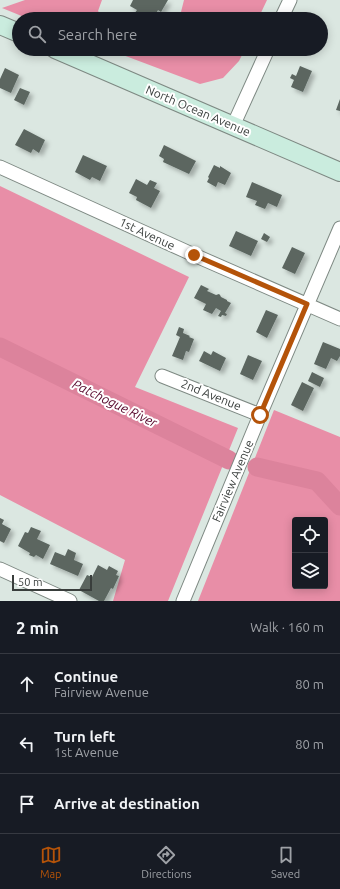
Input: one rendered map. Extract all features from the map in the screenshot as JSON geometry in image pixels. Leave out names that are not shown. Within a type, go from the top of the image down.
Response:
[{"type":"main road","points":[[0,25],[12,30]]},
{"type":"main road","name":"North Ocean Avenue","points":[[71,56],[340,172]]},
{"type":"street","points":[[284,12],[290,0]]},
{"type":"street","points":[[233,126],[265,56]]},
{"type":"street","name":"1st Avenue","points":[[0,167],[340,319]]},
{"type":"street","name":"Fairview Avenue","points":[[183,601],[340,228]]},
{"type":"street","name":"2nd Avenue","points":[[162,376],[260,415]]},
{"type":"street","points":[[0,569],[70,601]]},
{"type":"shaded area","points":[[25,0],[102,0],[99,12],[12,12],[2,8]]},
{"type":"shaded area","points":[[184,0],[267,0],[261,12],[181,12]]},
{"type":"shaded area","points":[[126,56],[242,56],[239,61],[223,78],[200,84]]},
{"type":"shaded area","points":[[0,186],[189,277],[135,387],[238,428],[168,601],[113,601],[125,560],[0,495]]},
{"type":"shaded area","points":[[274,410],[340,437],[340,601],[198,601]]},
{"type":"building","points":[[133,0],[168,0],[161,12],[158,10],[157,12],[136,12],[137,10],[130,6]]},
{"type":"building","points":[[300,66],[312,71],[303,92],[291,87],[294,80],[290,78],[292,74],[296,76]]},
{"type":"building","points":[[5,68],[19,75],[11,93],[0,88],[0,79]]},
{"type":"building","points":[[20,88],[30,92],[24,105],[14,100]]},
{"type":"building","points":[[340,99],[340,111],[336,110]]},
{"type":"building","points":[[24,129],[45,140],[39,153],[33,149],[31,153],[15,145]]},
{"type":"building","points":[[164,145],[196,161],[189,174],[163,162],[164,159],[159,156]]},
{"type":"building","points":[[83,155],[107,166],[100,181],[92,177],[90,180],[75,172]]},
{"type":"building","points":[[214,165],[220,168],[220,166],[231,173],[225,185],[218,182],[216,187],[207,182]]},
{"type":"building","points":[[136,179],[147,185],[150,180],[157,183],[154,188],[160,191],[151,208],[136,200],[137,197],[129,193]]},
{"type":"building","points":[[252,182],[282,195],[277,207],[268,203],[265,209],[255,205],[257,201],[246,197]]},
{"type":"building","points":[[236,231],[258,241],[251,256],[229,246]]},
{"type":"building","points":[[264,233],[270,237],[267,242],[261,239]]},
{"type":"building","points":[[292,247],[305,253],[295,274],[282,268]]},
{"type":"building","points":[[201,285],[209,289],[207,291],[216,295],[219,294],[231,303],[225,313],[227,314],[226,316],[218,316],[221,311],[216,308],[212,314],[203,310],[206,304],[194,298]]},
{"type":"building","points":[[266,310],[278,315],[267,338],[256,332]]},
{"type":"building","points":[[179,327],[184,329],[183,333],[194,339],[189,352],[186,351],[183,360],[172,356],[180,337],[176,335]]},
{"type":"building","points":[[323,342],[340,349],[340,356],[337,361],[331,358],[326,369],[314,364]]},
{"type":"building","points":[[204,351],[211,355],[213,351],[226,358],[220,371],[199,361]]},
{"type":"building","points":[[248,355],[262,361],[253,380],[240,374]]},
{"type":"building","points":[[312,372],[324,378],[320,387],[308,381]]},
{"type":"building","points":[[302,382],[314,388],[303,411],[291,405]]},
{"type":"building","points":[[0,518],[4,520],[2,524],[11,529],[4,543],[0,541]]},
{"type":"building","points":[[31,527],[41,531],[37,539],[50,545],[43,559],[36,555],[34,557],[29,555],[30,553],[18,546],[25,532],[28,533]]},
{"type":"building","points":[[68,549],[76,553],[74,560],[83,564],[78,576],[50,564],[55,552],[65,556]]},
{"type":"building","points":[[98,565],[107,570],[109,566],[118,571],[116,575],[119,576],[113,589],[111,588],[104,601],[99,601],[79,590],[87,575],[92,577]]},
{"type":"waterway","name":"Patchogue River","points":[[0,347],[229,460]]},
{"type":"waterway","name":"Patchogue River","points":[[257,467],[317,481],[340,506]]},
{"type":"route","points":[[194,255],[307,304],[260,415]]}]
